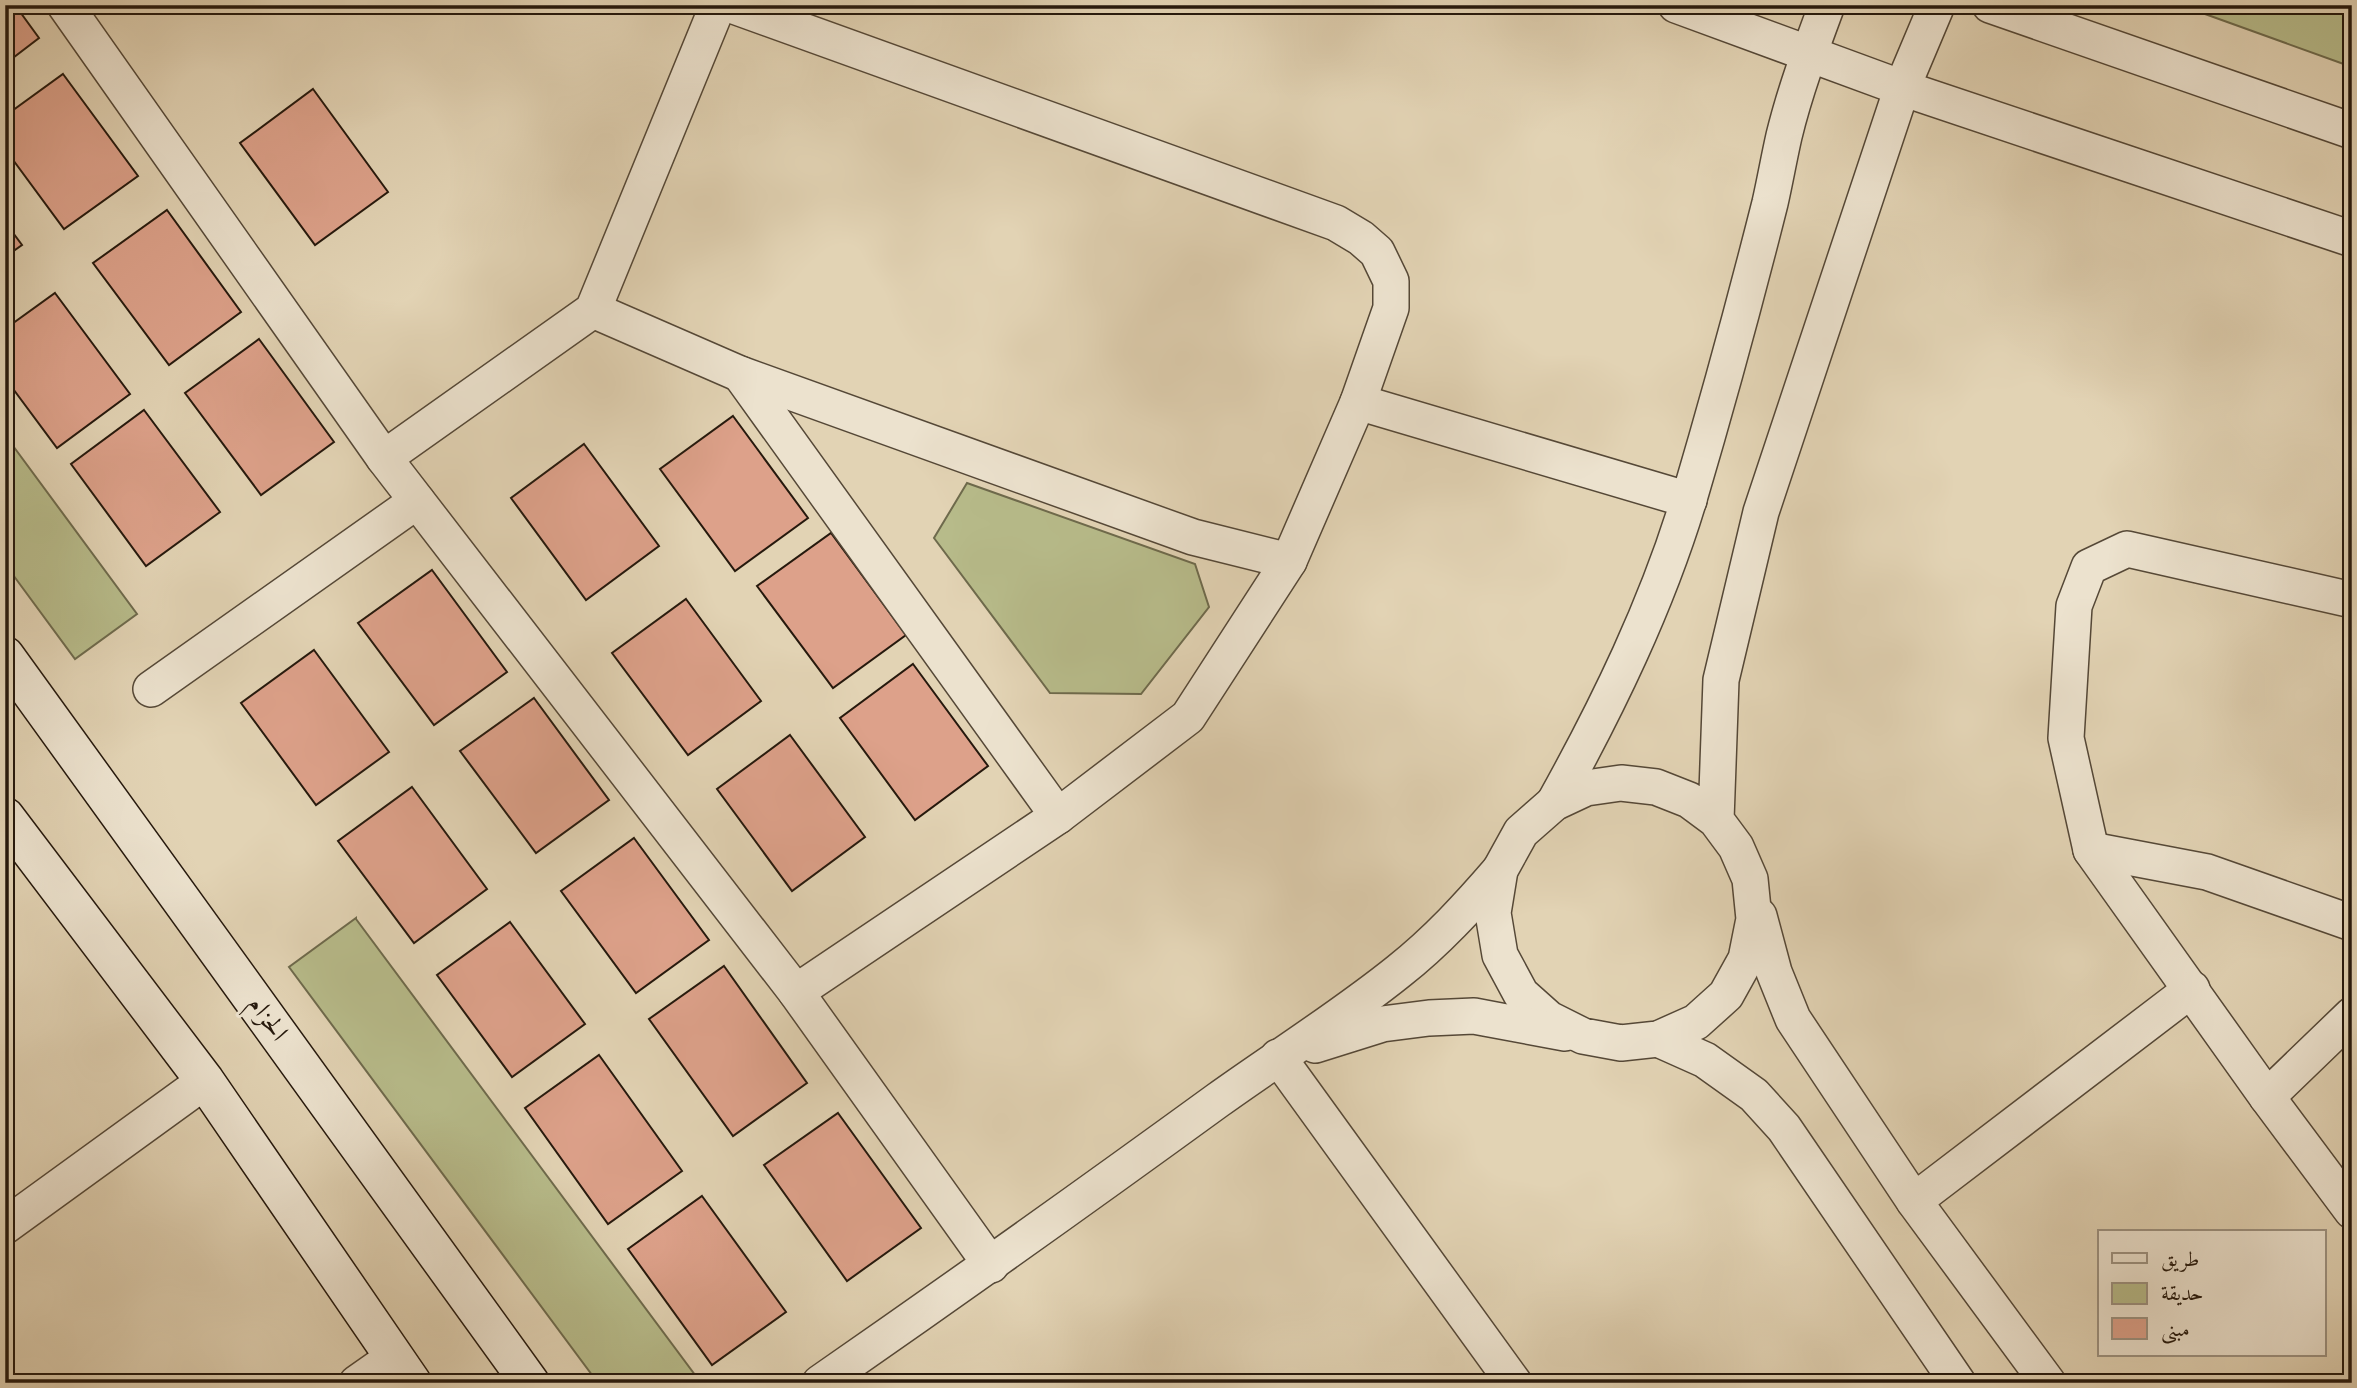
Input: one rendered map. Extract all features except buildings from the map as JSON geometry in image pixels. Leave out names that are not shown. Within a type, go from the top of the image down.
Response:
[{"type":"main road","name":"الحزام","points":[[5,656],[530,1383]]},
{"type":"main road","points":[[8,827],[205,1081],[403,1370]]},
{"type":"street","points":[[65,5],[384,458],[796,992],[991,1265]]},
{"type":"street","points":[[384,458],[593,310],[718,5]]},
{"type":"street","points":[[731,5],[1336,223],[1362,238],[1377,252],[1391,281],[1391,308],[1358,402],[1289,561],[1188,717],[1058,816],[796,992]]},
{"type":"street","points":[[1676,5],[1902,88],[2352,239]]},
{"type":"street","points":[[1554,803],[1592,735],[1618,680],[1666,567],[1689,500],[1761,236],[1784,134],[1808,54],[1827,5]]},
{"type":"street","points":[[1716,820],[1721,680],[1761,512],[1902,88],[1937,5]]},
{"type":"street","points":[[1990,5],[2352,131]]},
{"type":"street","points":[[593,310],[740,374],[1193,537],[1289,561]]},
{"type":"street","points":[[740,374],[1058,816]]},
{"type":"street","points":[[1358,402],[1689,500]]},
{"type":"street","points":[[151,689],[417,501]]},
{"type":"street","points":[[2352,600],[2127,549],[2089,567],[2074,606],[2066,738],[2091,850],[2352,1211]]},
{"type":"street","points":[[820,1383],[991,1265],[1400,970],[1460,915],[1500,870],[1521,832],[1554,803],[1586,788],[1621,783],[1656,787],[1689,800],[1716,820],[1737,847],[1750,879],[1774,972],[1793,1019],[1914,1201],[2048,1383]]},
{"type":"street","points":[[2091,850],[2207,872],[2352,923]]},
{"type":"street","points":[[1500,870],[1493,913],[1500,955],[1521,994],[1549,1019],[1583,1037]]},
{"type":"street","points":[[1278,1057],[1382,1024],[1429,1018],[1474,1016],[1621,1043],[1658,1039],[1696,1022],[1726,995],[1746,959],[1754,919],[1750,879]]},
{"type":"street","points":[[1914,1201],[2192,989]]},
{"type":"street","points":[[2267,1097],[2352,1015]]},
{"type":"street","points":[[1658,1039],[1705,1060],[1754,1094],[1784,1128],[1958,1383]]},
{"type":"street","points":[[1278,1057],[1514,1383]]},
{"type":"street","points":[[5,1226],[205,1081]]},
{"type":"street","points":[[357,1383],[403,1370]]},
{"type":"green space","points":[[2180,5],[2352,5],[2352,67]]},
{"type":"green space","points":[[5,435],[137,614],[75,659],[5,564]]},
{"type":"green space","points":[[967,483],[1195,564],[1209,607],[1141,694],[1050,693],[934,538]]},
{"type":"green space","points":[[356,918],[701,1383],[598,1383],[289,967]]}]
